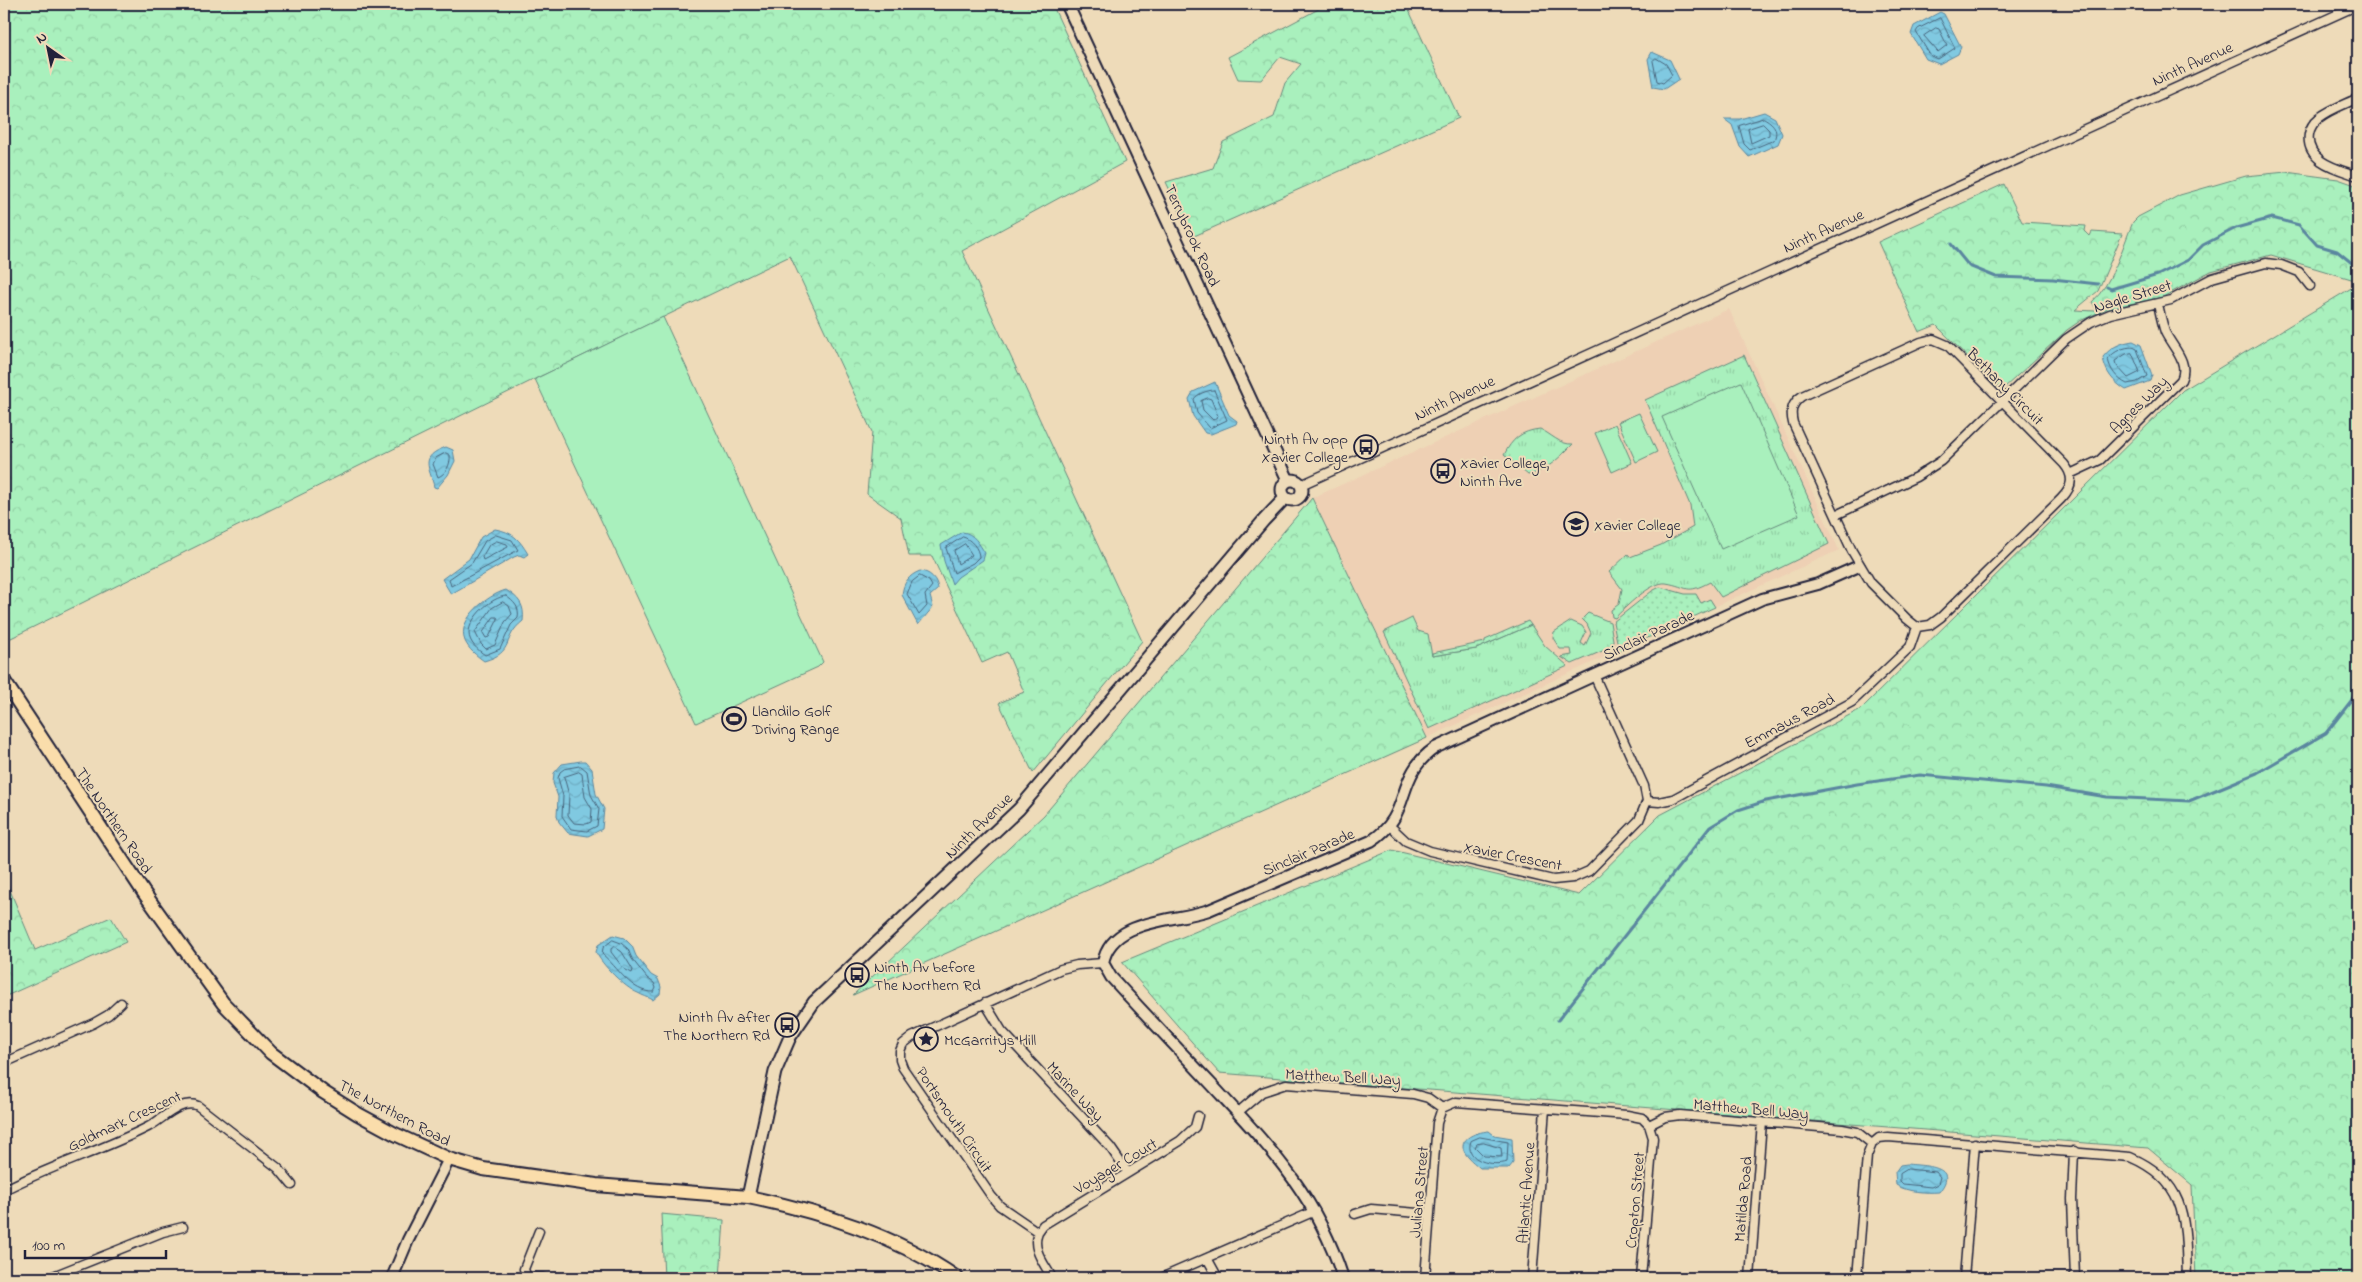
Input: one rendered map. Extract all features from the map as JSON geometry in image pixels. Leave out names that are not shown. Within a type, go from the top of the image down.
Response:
[{"type":"highway","name":"The Northern Road","points":[[4,681],[186,954],[239,1021],[271,1053],[340,1103],[395,1134],[449,1159],[483,1169],[561,1181],[748,1197],[799,1209],[853,1225],[916,1253],[956,1278]]},
{"type":"main road","name":"Terrybrook Road","points":[[1068,4],[1288,480]]},
{"type":"main road","points":[[1288,480],[1294,480],[1301,485],[1302,492],[1298,498],[1292,500],[1285,498],[1281,490],[1283,484],[1288,480]]},
{"type":"main road","name":"Ninth Avenue","points":[[748,1197],[775,1072],[790,1037],[814,1002],[1019,809],[1264,520],[1285,498]]},
{"type":"street","name":"Ninth Avenue","points":[[1301,485],[2358,5]]},
{"type":"street","points":[[2358,98],[2320,117],[2312,125],[2309,141],[2314,155],[2320,161],[2358,176]]},
{"type":"street","name":"Nagle Street","points":[[1836,514],[1925,472],[1950,453],[2066,339],[2081,328],[2110,314],[2171,300],[2212,278],[2266,263],[2281,265],[2299,272],[2310,286]]},
{"type":"street","name":"Agnes Way","points":[[2070,474],[2095,463],[2105,456],[2181,380],[2184,371],[2183,363],[2165,330],[2158,304]]},
{"type":"street","name":"Bethany Circuit","points":[[1917,627],[1909,622],[1875,587],[1859,566],[1792,418],[1793,406],[1802,396],[1933,339],[1947,345],[2064,464],[2070,474]]},
{"type":"street","points":[[1917,627],[1934,623],[2061,499],[2071,485],[2070,474]]},
{"type":"street","name":"Sinclair Parade","points":[[1103,963],[1107,950],[1120,937],[1137,926],[1194,915],[1209,910],[1370,841],[1390,826],[1401,805],[1412,770],[1425,755],[1448,741],[1762,598],[1818,584],[1859,566]]},
{"type":"street","name":"Emmaus Road","points":[[1647,801],[1660,802],[1673,799],[1852,702],[1910,647],[1917,627]]},
{"type":"street","points":[[1594,675],[1644,786],[1647,801]]},
{"type":"street","name":"Xavier Crescent","points":[[1390,826],[1406,841],[1430,851],[1553,880],[1563,880],[1581,875],[1596,864],[1639,820],[1647,801]]},
{"type":"street","points":[[1103,963],[1111,977],[1237,1112],[1286,1168],[1315,1211],[1343,1278]]},
{"type":"street","name":"Portsmouth Circuit","points":[[1038,1232],[1000,1206],[992,1196],[903,1068],[900,1060],[902,1047],[912,1037],[1068,967],[1103,963]]},
{"type":"street","points":[[4,1063],[94,1023],[108,1015],[121,1003]]},
{"type":"street","name":"Marine Way","points":[[986,1003],[1002,1031],[1110,1147],[1128,1173]]},
{"type":"street","name":"Matthew Bell Way","points":[[1237,1112],[1262,1092],[1286,1084],[1413,1094],[1428,1098],[1442,1108]]},
{"type":"street","points":[[1442,1108],[1456,1102],[1634,1116],[1642,1118],[1649,1125]]},
{"type":"street","name":"Goldmark Crescent","points":[[4,1190],[146,1128],[183,1105],[190,1103],[198,1106],[278,1168],[292,1185]]},
{"type":"street","name":"Juliana Street","points":[[1426,1278],[1429,1214],[1437,1123],[1442,1108]]},
{"type":"street","name":"Atlantic Avenue","points":[[1532,1278],[1545,1109]]},
{"type":"street","name":"Matthew Bell Way","points":[[1649,1125],[1665,1117],[1680,1115],[1850,1130],[1863,1136],[1872,1144]]},
{"type":"street","name":"Voyager Court","points":[[1038,1232],[1043,1226],[1180,1141],[1195,1127],[1198,1116]]},
{"type":"street","name":"Matilda Road","points":[[1750,1278],[1762,1122]]},
{"type":"street","name":"Cropton Street","points":[[1641,1278],[1653,1138],[1649,1125]]},
{"type":"street","points":[[1857,1278],[1867,1156],[1872,1144],[1879,1138],[1888,1136],[2130,1157],[2154,1169],[2165,1179],[2177,1196],[2185,1219],[2187,1278]]},
{"type":"street","points":[[1964,1278],[1975,1143]]},
{"type":"street","points":[[2074,1151],[2072,1199],[2075,1278]]},
{"type":"street","points":[[392,1278],[416,1222],[449,1159]]},
{"type":"street","points":[[1355,1214],[1371,1209],[1429,1214]]},
{"type":"street","points":[[1161,1278],[1315,1211]]},
{"type":"street","points":[[48,1278],[163,1232],[183,1227]]},
{"type":"street","points":[[539,1231],[525,1264],[524,1272],[527,1278],[543,1278]]},
{"type":"street","points":[[1038,1232],[1035,1244],[1037,1251],[1052,1278]]},
{"type":"street","points":[[1207,1258],[1218,1278]]},
{"type":"shaded area","name":"Xavier College","points":[[1729,309],[1839,550],[1427,738],[1312,498]]},
{"type":"green space","points":[[4,4],[1052,4],[1125,162],[962,251],[1142,641],[1033,773],[999,703],[1024,692],[1007,652],[982,663],[932,556],[909,556],[901,518],[867,494],[872,432],[790,256],[535,379],[5,641]]},
{"type":"green space","points":[[1328,4],[1406,4],[1459,118],[1192,237],[1166,182],[1213,168],[1223,142],[1274,117],[1285,83],[1301,64],[1280,57],[1261,80],[1238,79],[1228,57]]},
{"type":"green space","points":[[2286,172],[2338,179],[2358,186],[2358,281],[2271,255],[2211,271],[2163,297],[2106,309],[2080,321],[2067,330],[2004,388],[1996,386],[1936,325],[1919,332],[1878,242],[2004,184],[2022,222],[2086,226],[2085,231],[2090,236],[2092,232],[2122,234],[2098,291],[2075,310],[2095,311],[2097,310],[2092,302],[2106,285],[2121,254],[2133,222],[2138,217],[2180,195],[2246,176]]},
{"type":"green space","points":[[2358,284],[2358,1278],[2196,1278],[2192,1185],[2148,1148],[1219,1073],[1122,962],[1392,850],[1579,895],[1660,815],[1861,709],[2183,390]]},
{"type":"green space","points":[[663,317],[823,662],[818,667],[696,723],[535,379]]},
{"type":"green space","points":[[1744,355],[1829,544],[1721,597],[1710,582],[1691,589],[1666,583],[1653,586],[1615,618],[1612,617],[1611,610],[1619,604],[1622,589],[1609,572],[1628,554],[1630,557],[1661,545],[1693,527],[1690,505],[1645,400]]},
{"type":"green space","points":[[1741,382],[1799,515],[1721,549],[1662,417]]},
{"type":"green space","points":[[1639,413],[1657,452],[1636,462],[1618,422]]},
{"type":"green space","points":[[1615,424],[1632,463],[1612,472],[1595,433]]},
{"type":"green space","points":[[1540,429],[1560,441],[1573,444],[1547,467],[1528,475],[1504,455],[1510,444],[1522,434]]},
{"type":"green space","points":[[1312,498],[1427,738],[853,995],[1044,815]]},
{"type":"green space","points":[[1660,587],[1685,594],[1696,594],[1701,603],[1710,599],[1715,607],[1619,651],[1613,622],[1652,591]]},
{"type":"green space","points":[[1588,613],[1610,622],[1614,646],[1572,664],[1561,657],[1572,655],[1571,649],[1560,649],[1553,638],[1554,632],[1571,621],[1582,626],[1586,632],[1581,643],[1585,646],[1591,633],[1587,624],[1582,619]]},
{"type":"green space","points":[[1412,618],[1418,631],[1428,634],[1432,656],[1476,649],[1531,625],[1545,646],[1568,666],[1429,729],[1384,632]]},
{"type":"green space","points":[[1528,621],[1531,625],[1476,649],[1432,656],[1432,653],[1485,642],[1485,640]]},
{"type":"green space","points":[[4,876],[35,950],[111,917],[126,942],[4,997]]},
{"type":"green space","points":[[661,1214],[724,1220],[720,1278],[664,1278]]},
{"type":"water","points":[[1940,12],[1944,14],[1961,47],[1958,54],[1939,64],[1926,59],[1911,34],[1914,26]]},
{"type":"water","points":[[1652,52],[1670,60],[1679,79],[1664,89],[1653,87],[1648,59]]},
{"type":"water","points":[[1764,112],[1775,118],[1782,134],[1778,144],[1749,157],[1740,147],[1732,125],[1724,119],[1740,119]]},
{"type":"water","points":[[2133,341],[2141,345],[2152,375],[2150,381],[2126,390],[2110,376],[2103,357],[2116,346]]},
{"type":"water","points":[[1215,382],[1229,415],[1237,421],[1236,424],[1211,434],[1205,433],[1193,416],[1189,399],[1193,392]]},
{"type":"water","points":[[446,447],[453,450],[455,461],[448,475],[437,488],[434,487],[428,463],[432,455]]},
{"type":"water","points":[[495,529],[515,537],[528,554],[524,557],[519,555],[514,557],[451,594],[442,579],[469,559],[481,537]]},
{"type":"water","points":[[962,532],[970,534],[985,553],[983,560],[958,577],[952,584],[941,545]]},
{"type":"water","points":[[920,571],[932,577],[938,589],[930,596],[933,607],[918,625],[902,595],[907,580]]},
{"type":"water","points":[[506,590],[520,602],[523,611],[523,621],[512,633],[505,649],[484,661],[473,652],[465,641],[463,633],[465,624],[475,609],[491,597]]},
{"type":"water","points":[[585,761],[592,769],[596,794],[604,809],[602,829],[588,836],[568,833],[559,822],[557,816],[558,797],[553,783],[554,773],[562,764]]},
{"type":"water","points":[[613,935],[624,938],[632,946],[636,956],[651,975],[658,979],[661,987],[660,994],[653,1000],[620,981],[599,957],[596,952],[598,945]]},
{"type":"water","points":[[1489,1131],[1494,1135],[1512,1138],[1513,1163],[1509,1168],[1480,1168],[1464,1151],[1464,1142],[1468,1138],[1478,1133]]},
{"type":"water","points":[[1900,1165],[1930,1167],[1943,1172],[1946,1177],[1945,1183],[1939,1192],[1917,1192],[1896,1185],[1895,1172]]},
{"type":"waterway","points":[[2107,287],[2111,289],[2158,275],[2188,260],[2203,245],[2236,228],[2272,218],[2299,225],[2317,245],[2337,251],[2358,268]]},
{"type":"waterway","points":[[1951,244],[1969,266],[1996,277],[2053,279],[2098,284]]},
{"type":"waterway","points":[[1558,1020],[1710,827],[1738,810],[1766,801],[1857,784],[1920,775],[2046,787],[2107,797],[2189,801],[2257,773],[2326,733],[2351,701],[2358,688]]},
{"type":"place","name":"Ninth Av opp Xavier College","points":[[1366,447]]},
{"type":"place","name":"Xavier College, Ninth Ave","points":[[1443,471]]},
{"type":"place","name":"Xavier College","points":[[1576,524]]},
{"type":"place","name":"Llandilo Golf Driving Range","points":[[734,719]]},
{"type":"place","name":"Ninth Av before The Northern Rd","points":[[857,975]]},
{"type":"place","name":"Ninth Av after The Northern Rd","points":[[787,1025]]},
{"type":"place","name":"McGarritys Hill","points":[[926,1039]]}]
